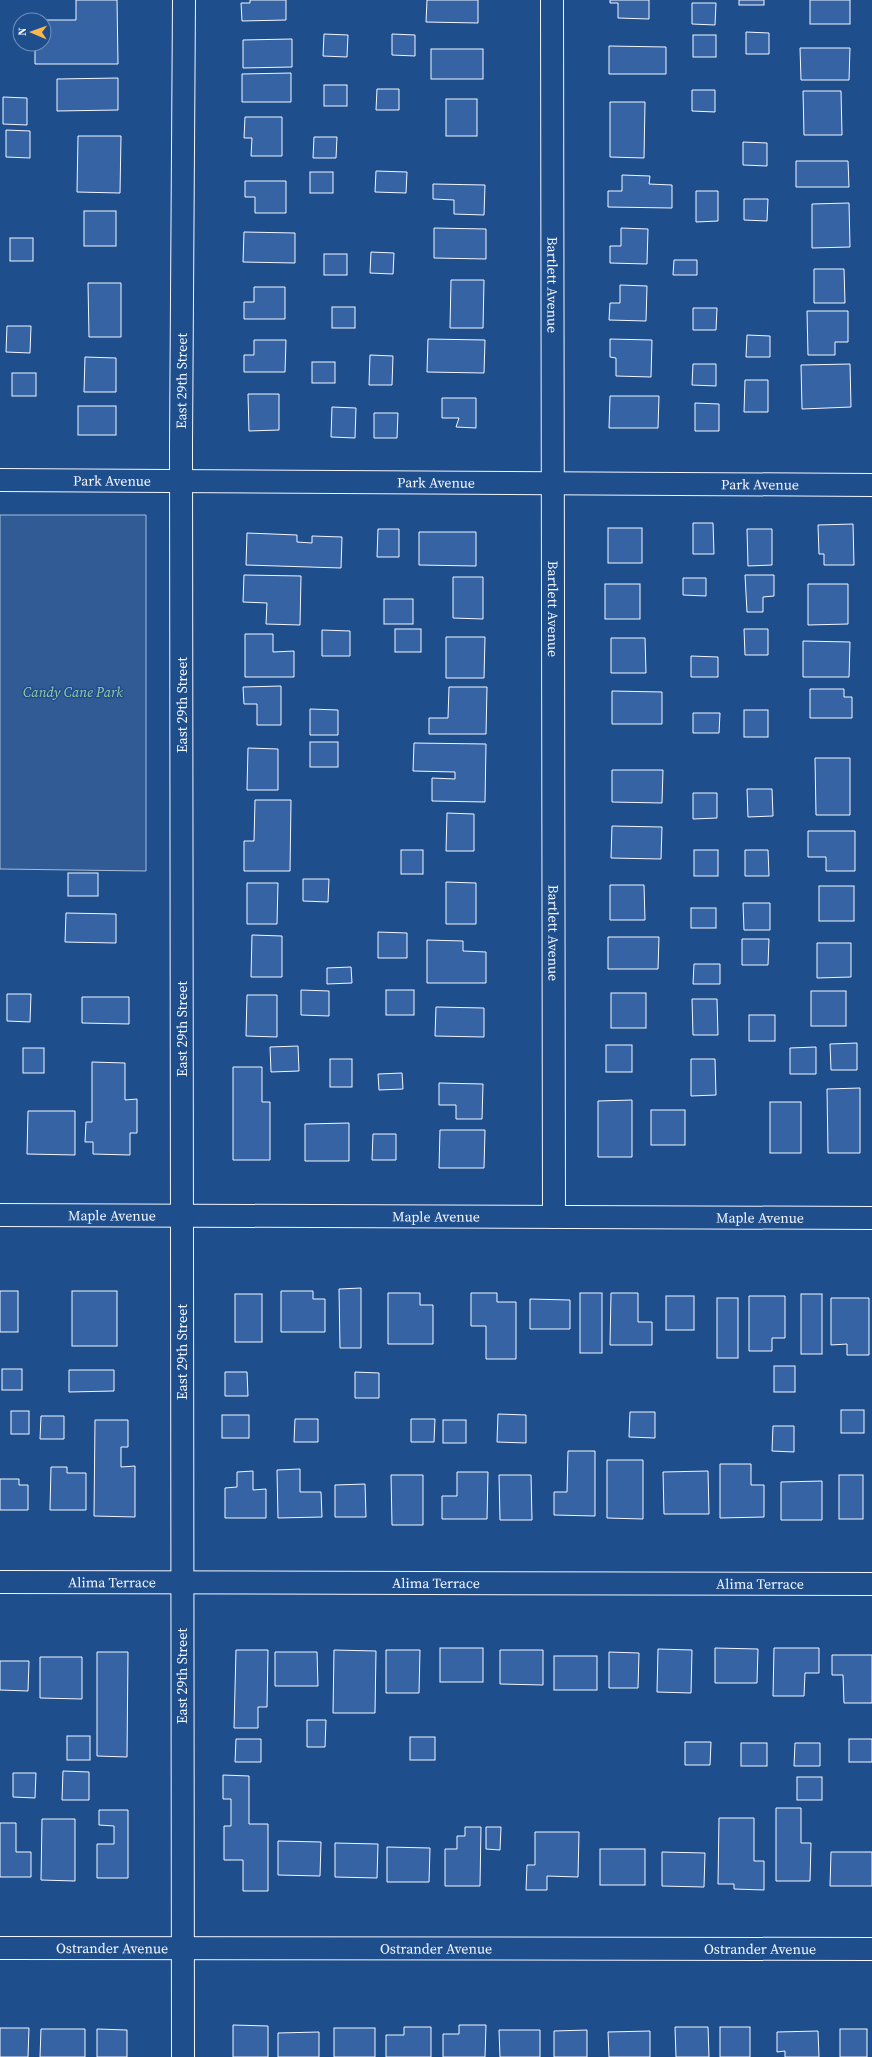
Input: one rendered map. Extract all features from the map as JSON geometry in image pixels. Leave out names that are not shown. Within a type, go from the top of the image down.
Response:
[{"type":"street","name":"East 29th Street","points":[[183,2057],[181,480],[184,0]]},
{"type":"street","name":"Bartlett Avenue","points":[[552,0],[554,1217]]},
{"type":"street","name":"Park Avenue","points":[[0,480],[872,485]]},
{"type":"street","name":"Maple Avenue","points":[[0,1215],[872,1218]]},
{"type":"street","name":"Alima Terrace","points":[[0,1582],[872,1584]]},
{"type":"street","name":"Ostrander Avenue","points":[[0,1948],[872,1949]]},
{"type":"shaded area","name":"Candy Cane Park","points":[[0,515],[146,515],[146,871],[0,869]]},
{"type":"building","points":[[76,0],[117,0],[118,64],[35,64],[35,52],[52,52],[52,20],[76,20]]},
{"type":"building","points":[[250,0],[286,0],[286,20],[242,21],[241,3],[250,3]]},
{"type":"building","points":[[427,0],[478,0],[478,23],[426,22]]},
{"type":"building","points":[[610,0],[649,0],[649,19],[618,18],[618,3],[610,3]]},
{"type":"building","points":[[739,0],[764,0],[764,5],[739,5]]},
{"type":"building","points":[[810,0],[850,0],[850,24],[810,24]]},
{"type":"building","points":[[692,3],[716,3],[715,25],[692,24]]},
{"type":"building","points":[[746,32],[769,33],[769,54],[746,54]]},
{"type":"building","points":[[324,34],[348,35],[347,57],[323,56]]},
{"type":"building","points":[[392,34],[415,35],[415,56],[392,55]]},
{"type":"building","points":[[693,35],[716,35],[716,57],[693,57]]},
{"type":"building","points":[[292,39],[292,67],[243,68],[243,40]]},
{"type":"building","points":[[609,46],[666,47],[666,74],[609,74]]},
{"type":"building","points":[[800,48],[850,48],[849,80],[801,80]]},
{"type":"building","points":[[431,49],[483,49],[483,79],[431,79]]},
{"type":"building","points":[[291,73],[291,102],[242,102],[242,74]]},
{"type":"building","points":[[118,78],[118,110],[57,111],[57,79]]},
{"type":"building","points":[[324,85],[347,85],[347,106],[324,106]]},
{"type":"building","points":[[377,89],[399,89],[399,110],[376,110]]},
{"type":"building","points":[[692,90],[715,90],[715,112],[692,111]]},
{"type":"building","points":[[803,91],[841,91],[842,135],[804,135]]},
{"type":"building","points":[[3,97],[27,98],[27,125],[3,124]]},
{"type":"building","points":[[446,99],[477,99],[477,136],[446,136]]},
{"type":"building","points":[[610,102],[645,102],[644,158],[610,157]]},
{"type":"building","points":[[245,117],[282,117],[282,156],[251,156],[252,138],[244,138]]},
{"type":"building","points":[[6,130],[30,131],[30,158],[6,157]]},
{"type":"building","points":[[78,136],[121,136],[120,193],[77,192]]},
{"type":"building","points":[[314,137],[337,137],[336,158],[313,158]]},
{"type":"building","points":[[743,142],[767,143],[767,166],[743,165]]},
{"type":"building","points":[[796,161],[848,161],[849,187],[796,187]]},
{"type":"building","points":[[376,171],[407,172],[406,193],[375,192]]},
{"type":"building","points":[[310,172],[333,172],[333,193],[310,193]]},
{"type":"building","points":[[622,175],[650,176],[649,184],[672,185],[672,208],[608,207],[608,191],[622,191]]},
{"type":"building","points":[[245,181],[286,181],[286,213],[255,213],[255,197],[245,197]]},
{"type":"building","points":[[433,184],[485,185],[484,215],[454,214],[454,200],[433,199]]},
{"type":"building","points":[[696,191],[718,191],[718,221],[696,222]]},
{"type":"building","points":[[744,199],[768,199],[767,221],[744,220]]},
{"type":"building","points":[[849,203],[850,247],[812,248],[812,204]]},
{"type":"building","points":[[84,211],[116,211],[116,246],[84,246]]},
{"type":"building","points":[[434,228],[486,229],[486,259],[434,258]]},
{"type":"building","points":[[621,228],[648,229],[647,264],[610,263],[610,246],[621,246]]},
{"type":"building","points":[[244,232],[295,233],[295,263],[243,262]]},
{"type":"building","points":[[10,238],[33,238],[33,261],[10,261]]},
{"type":"building","points":[[371,252],[394,253],[393,274],[370,273]]},
{"type":"building","points":[[324,254],[347,254],[347,275],[324,275]]},
{"type":"building","points":[[674,260],[697,260],[697,275],[673,275]]},
{"type":"building","points":[[814,269],[844,269],[845,303],[814,303]]},
{"type":"building","points":[[451,280],[484,280],[483,328],[450,328]]},
{"type":"building","points":[[88,283],[121,283],[121,337],[89,337]]},
{"type":"building","points":[[620,285],[647,286],[646,321],[609,320],[610,303],[620,303]]},
{"type":"building","points":[[254,287],[285,287],[285,319],[244,319],[244,302],[254,302]]},
{"type":"building","points":[[332,307],[355,307],[355,328],[332,328]]},
{"type":"building","points":[[693,308],[717,308],[716,330],[693,330]]},
{"type":"building","points":[[807,311],[848,311],[848,342],[835,342],[835,355],[808,355]]},
{"type":"building","points":[[7,326],[31,326],[30,353],[6,352]]},
{"type":"building","points":[[747,335],[770,336],[770,357],[746,357]]},
{"type":"building","points":[[428,339],[485,340],[484,373],[427,372]]},
{"type":"building","points":[[610,339],[652,340],[651,377],[616,376],[616,358],[610,357]]},
{"type":"building","points":[[254,340],[286,340],[285,372],[244,372],[244,355],[254,355]]},
{"type":"building","points":[[370,355],[393,356],[392,385],[369,385]]},
{"type":"building","points":[[85,357],[116,358],[116,392],[84,392]]},
{"type":"building","points":[[312,362],[335,362],[335,383],[312,383]]},
{"type":"building","points":[[693,364],[716,364],[716,386],[692,385]]},
{"type":"building","points":[[850,364],[851,407],[802,409],[801,365]]},
{"type":"building","points":[[12,373],[36,373],[36,396],[12,396]]},
{"type":"building","points":[[745,380],[768,380],[768,412],[744,412]]},
{"type":"building","points":[[248,394],[279,394],[279,430],[249,431]]},
{"type":"building","points":[[610,396],[659,396],[658,428],[609,428]]},
{"type":"building","points":[[442,398],[476,398],[476,428],[456,427],[459,418],[442,418]]},
{"type":"building","points":[[695,403],[719,404],[719,431],[695,431]]},
{"type":"building","points":[[78,406],[116,406],[116,435],[78,435]]},
{"type":"building","points":[[332,407],[356,408],[355,438],[331,437]]},
{"type":"building","points":[[374,413],[398,413],[397,438],[374,438]]},
{"type":"building","points":[[693,523],[713,523],[714,554],[693,554]]},
{"type":"building","points":[[853,524],[854,565],[824,565],[824,554],[819,554],[818,525]]},
{"type":"building","points":[[608,528],[642,528],[642,563],[608,563]]},
{"type":"building","points":[[378,529],[399,529],[399,557],[377,557]]},
{"type":"building","points":[[747,529],[772,529],[772,565],[748,566]]},
{"type":"building","points":[[419,532],[476,532],[476,566],[419,565]]},
{"type":"building","points":[[247,533],[297,535],[297,542],[312,543],[312,536],[342,537],[341,568],[246,565]]},
{"type":"building","points":[[244,575],[301,576],[300,625],[266,624],[267,603],[243,602]]},
{"type":"building","points":[[745,575],[774,575],[774,596],[763,597],[763,612],[747,612]]},
{"type":"building","points":[[453,577],[483,577],[483,619],[453,618]]},
{"type":"building","points":[[683,578],[706,578],[706,596],[683,595]]},
{"type":"building","points":[[605,584],[640,584],[640,619],[605,619]]},
{"type":"building","points":[[808,584],[848,584],[848,624],[808,625]]},
{"type":"building","points":[[384,599],[413,599],[413,624],[384,624]]},
{"type":"building","points":[[395,629],[421,629],[421,652],[395,652]]},
{"type":"building","points":[[744,629],[768,629],[768,655],[745,655]]},
{"type":"building","points":[[322,630],[350,631],[350,656],[322,656]]},
{"type":"building","points":[[245,634],[273,634],[273,652],[294,651],[294,677],[245,677]]},
{"type":"building","points":[[446,637],[485,637],[484,678],[446,678]]},
{"type":"building","points":[[611,638],[645,638],[646,673],[611,673]]},
{"type":"building","points":[[803,641],[850,642],[849,677],[803,677]]},
{"type":"building","points":[[691,656],[718,657],[718,677],[691,677]]},
{"type":"building","points":[[281,686],[281,725],[257,725],[257,704],[244,704],[243,687]]},
{"type":"building","points":[[449,687],[487,687],[486,734],[429,734],[429,718],[448,718]]},
{"type":"building","points":[[810,689],[844,689],[844,697],[852,697],[852,718],[810,718]]},
{"type":"building","points":[[612,691],[662,692],[662,724],[612,724]]},
{"type":"building","points":[[310,709],[338,710],[338,735],[310,735]]},
{"type":"building","points":[[744,710],[768,710],[768,737],[744,737]]},
{"type":"building","points":[[693,713],[720,713],[719,733],[693,733]]},
{"type":"building","points":[[310,742],[338,742],[338,767],[310,767]]},
{"type":"building","points":[[414,743],[486,744],[485,802],[432,801],[432,778],[455,779],[455,772],[413,771]]},
{"type":"building","points":[[248,748],[278,749],[278,790],[247,790]]},
{"type":"building","points":[[815,758],[850,758],[850,815],[816,815]]},
{"type":"building","points":[[612,770],[663,770],[662,803],[612,802]]},
{"type":"building","points":[[747,789],[772,789],[773,816],[748,817]]},
{"type":"building","points":[[693,793],[717,793],[717,818],[693,819]]},
{"type":"building","points":[[255,800],[291,800],[290,871],[244,871],[244,841],[254,841]]},
{"type":"building","points":[[447,813],[474,814],[474,851],[446,851]]},
{"type":"building","points":[[612,826],[662,827],[661,859],[611,858]]},
{"type":"building","points":[[808,831],[855,831],[855,871],[826,871],[826,857],[808,857]]},
{"type":"building","points":[[401,850],[423,850],[423,874],[401,874]]},
{"type":"building","points":[[694,850],[718,850],[718,876],[694,876]]},
{"type":"building","points":[[745,850],[768,850],[769,876],[745,876]]},
{"type":"building","points":[[68,873],[98,873],[98,896],[68,896]]},
{"type":"building","points":[[303,879],[329,879],[328,902],[303,901]]},
{"type":"building","points":[[446,882],[476,883],[476,924],[446,924]]},
{"type":"building","points":[[247,883],[278,883],[277,924],[247,924]]},
{"type":"building","points":[[610,885],[644,885],[645,920],[610,920]]},
{"type":"building","points":[[819,886],[854,886],[854,921],[819,921]]},
{"type":"building","points":[[743,903],[770,903],[770,930],[744,930]]},
{"type":"building","points":[[691,908],[716,908],[716,928],[691,928]]},
{"type":"building","points":[[66,913],[116,914],[116,943],[65,942]]},
{"type":"building","points":[[378,932],[407,933],[407,958],[378,958]]},
{"type":"building","points":[[252,935],[282,936],[282,977],[251,977]]},
{"type":"building","points":[[608,937],[659,937],[658,969],[608,969]]},
{"type":"building","points":[[742,939],[769,939],[768,965],[742,965]]},
{"type":"building","points":[[427,940],[463,941],[463,951],[486,952],[486,983],[427,983]]},
{"type":"building","points":[[817,943],[851,943],[851,977],[817,978]]},
{"type":"building","points":[[694,964],[720,964],[720,984],[693,984]]},
{"type":"building","points":[[351,967],[352,983],[327,984],[327,968]]},
{"type":"building","points":[[301,990],[329,991],[329,1016],[301,1015]]},
{"type":"building","points":[[386,990],[414,990],[414,1015],[386,1015]]},
{"type":"building","points":[[811,991],[846,991],[846,1026],[811,1026]]},
{"type":"building","points":[[611,993],[646,993],[646,1028],[611,1028]]},
{"type":"building","points":[[7,994],[31,994],[30,1022],[7,1021]]},
{"type":"building","points":[[247,995],[277,995],[277,1037],[246,1036]]},
{"type":"building","points":[[82,997],[129,997],[129,1024],[82,1023]]},
{"type":"building","points":[[692,999],[717,999],[718,1035],[693,1035]]},
{"type":"building","points":[[436,1007],[484,1008],[484,1037],[435,1036]]},
{"type":"building","points":[[749,1015],[775,1015],[775,1041],[749,1041]]},
{"type":"building","points":[[857,1043],[857,1070],[831,1070],[830,1044]]},
{"type":"building","points":[[606,1045],[632,1045],[632,1072],[606,1072]]},
{"type":"building","points":[[298,1046],[299,1071],[271,1072],[270,1047]]},
{"type":"building","points":[[816,1047],[816,1074],[790,1074],[790,1048]]},
{"type":"building","points":[[23,1048],[44,1048],[44,1073],[23,1073]]},
{"type":"building","points":[[330,1059],[352,1059],[352,1087],[330,1087]]},
{"type":"building","points":[[691,1059],[715,1059],[716,1095],[691,1096]]},
{"type":"building","points":[[92,1062],[125,1063],[125,1100],[137,1099],[137,1133],[130,1133],[130,1155],[93,1154],[93,1142],[85,1142],[86,1122],[92,1122]]},
{"type":"building","points":[[233,1067],[262,1067],[262,1102],[270,1102],[270,1160],[233,1160]]},
{"type":"building","points":[[402,1073],[403,1089],[379,1090],[378,1074]]},
{"type":"building","points":[[439,1083],[483,1084],[482,1119],[456,1119],[456,1105],[439,1105]]},
{"type":"building","points":[[860,1088],[860,1153],[828,1153],[827,1089]]},
{"type":"building","points":[[632,1100],[632,1157],[598,1157],[598,1101]]},
{"type":"building","points":[[770,1102],[801,1102],[801,1153],[770,1153]]},
{"type":"building","points":[[651,1110],[685,1110],[685,1145],[651,1145]]},
{"type":"building","points":[[28,1111],[75,1111],[75,1155],[27,1154]]},
{"type":"building","points":[[349,1123],[349,1161],[305,1161],[305,1124]]},
{"type":"building","points":[[440,1130],[485,1130],[484,1168],[439,1168]]},
{"type":"building","points":[[373,1134],[396,1134],[396,1160],[372,1160]]},
{"type":"building","points":[[361,1288],[361,1348],[340,1348],[339,1289]]},
{"type":"building","points":[[0,1291],[18,1291],[18,1332],[0,1332]]},
{"type":"building","points":[[72,1291],[117,1291],[117,1346],[72,1346]]},
{"type":"building","points":[[281,1291],[313,1291],[313,1299],[325,1299],[325,1332],[281,1332]]},
{"type":"building","points":[[388,1293],[420,1293],[420,1305],[433,1305],[433,1344],[388,1344]]},
{"type":"building","points":[[471,1293],[497,1293],[497,1302],[516,1302],[516,1359],[486,1359],[486,1326],[471,1326]]},
{"type":"building","points":[[580,1293],[602,1293],[602,1353],[580,1353]]},
{"type":"building","points":[[611,1293],[638,1293],[638,1322],[652,1322],[652,1345],[610,1345]]},
{"type":"building","points":[[235,1294],[262,1294],[262,1342],[235,1342]]},
{"type":"building","points":[[801,1294],[822,1294],[822,1354],[801,1354]]},
{"type":"building","points":[[666,1296],[694,1296],[694,1330],[666,1330]]},
{"type":"building","points":[[749,1296],[785,1296],[785,1338],[772,1338],[772,1351],[749,1351]]},
{"type":"building","points":[[717,1298],[738,1298],[738,1358],[717,1358]]},
{"type":"building","points":[[831,1298],[869,1298],[869,1355],[847,1355],[847,1344],[831,1345]]},
{"type":"building","points":[[530,1299],[570,1300],[570,1329],[530,1329]]},
{"type":"building","points":[[774,1366],[795,1366],[795,1392],[774,1392]]},
{"type":"building","points":[[2,1369],[22,1369],[22,1390],[2,1390]]},
{"type":"building","points":[[69,1370],[114,1370],[114,1391],[69,1392]]},
{"type":"building","points":[[225,1372],[247,1372],[248,1396],[225,1396]]},
{"type":"building","points":[[355,1372],[379,1373],[379,1398],[355,1398]]},
{"type":"building","points":[[841,1410],[864,1410],[864,1433],[841,1433]]},
{"type":"building","points":[[11,1411],[29,1411],[29,1434],[11,1434]]},
{"type":"building","points":[[630,1412],[655,1412],[655,1438],[629,1437]]},
{"type":"building","points":[[498,1414],[526,1415],[526,1443],[497,1442]]},
{"type":"building","points":[[222,1415],[249,1415],[249,1438],[222,1438]]},
{"type":"building","points":[[41,1416],[64,1416],[64,1439],[40,1439]]},
{"type":"building","points":[[295,1419],[318,1419],[318,1442],[294,1442]]},
{"type":"building","points":[[411,1419],[435,1419],[434,1442],[411,1442]]},
{"type":"building","points":[[95,1420],[128,1420],[128,1447],[121,1447],[121,1467],[135,1466],[135,1517],[94,1516]]},
{"type":"building","points":[[443,1420],[466,1420],[466,1443],[443,1443]]},
{"type":"building","points":[[773,1426],[794,1426],[794,1452],[772,1451]]},
{"type":"building","points":[[568,1451],[595,1451],[595,1516],[554,1515],[554,1492],[567,1492]]},
{"type":"building","points":[[607,1460],[643,1460],[643,1519],[607,1518]]},
{"type":"building","points":[[720,1464],[751,1464],[751,1485],[764,1485],[764,1517],[720,1518]]},
{"type":"building","points":[[51,1467],[67,1467],[67,1473],[86,1473],[86,1510],[50,1510]]},
{"type":"building","points":[[300,1469],[300,1492],[321,1492],[322,1517],[278,1518],[277,1470]]},
{"type":"building","points":[[253,1471],[253,1490],[266,1489],[266,1518],[225,1518],[225,1488],[237,1487],[237,1472]]},
{"type":"building","points":[[708,1471],[709,1514],[664,1514],[663,1472]]},
{"type":"building","points":[[457,1472],[488,1472],[487,1519],[442,1519],[442,1496],[457,1496]]},
{"type":"building","points":[[391,1475],[423,1475],[423,1525],[392,1525]]},
{"type":"building","points":[[499,1475],[531,1475],[532,1520],[500,1520]]},
{"type":"building","points":[[839,1475],[863,1475],[863,1519],[839,1519]]},
{"type":"building","points":[[0,1479],[19,1479],[19,1485],[28,1485],[28,1510],[0,1510]]},
{"type":"building","points":[[822,1481],[822,1520],[781,1520],[781,1482]]},
{"type":"building","points":[[365,1484],[366,1517],[335,1517],[335,1485]]},
{"type":"building","points":[[440,1648],[483,1648],[483,1682],[440,1682]]},
{"type":"building","points":[[715,1648],[758,1649],[757,1683],[715,1683]]},
{"type":"building","points":[[774,1648],[819,1648],[819,1673],[805,1673],[804,1696],[773,1696]]},
{"type":"building","points":[[658,1649],[692,1650],[691,1693],[657,1692]]},
{"type":"building","points":[[236,1650],[268,1650],[267,1707],[258,1707],[258,1728],[234,1728]]},
{"type":"building","points":[[334,1650],[376,1651],[375,1713],[333,1713]]},
{"type":"building","points":[[386,1650],[420,1650],[419,1693],[386,1693]]},
{"type":"building","points":[[500,1650],[543,1650],[543,1685],[500,1684]]},
{"type":"building","points":[[97,1652],[128,1652],[127,1757],[97,1756]]},
{"type":"building","points":[[275,1652],[317,1652],[318,1686],[275,1686]]},
{"type":"building","points":[[609,1652],[639,1653],[638,1688],[609,1688]]},
{"type":"building","points":[[832,1655],[872,1655],[872,1703],[844,1703],[843,1675],[832,1675]]},
{"type":"building","points":[[554,1656],[597,1656],[597,1690],[554,1690]]},
{"type":"building","points":[[40,1657],[82,1657],[82,1699],[40,1698]]},
{"type":"building","points":[[0,1661],[29,1661],[28,1691],[0,1690]]},
{"type":"building","points":[[307,1720],[326,1720],[325,1747],[307,1747]]},
{"type":"building","points":[[67,1736],[90,1736],[90,1760],[67,1760]]},
{"type":"building","points":[[410,1737],[435,1737],[435,1760],[410,1760]]},
{"type":"building","points":[[236,1739],[261,1739],[261,1762],[235,1762]]},
{"type":"building","points":[[849,1739],[872,1739],[872,1762],[849,1762]]},
{"type":"building","points":[[685,1742],[711,1742],[710,1765],[685,1765]]},
{"type":"building","points":[[741,1743],[767,1743],[767,1766],[741,1766]]},
{"type":"building","points":[[795,1743],[820,1743],[820,1766],[794,1766]]},
{"type":"building","points":[[63,1771],[89,1772],[89,1800],[62,1800]]},
{"type":"building","points":[[13,1773],[36,1773],[35,1798],[13,1797]]},
{"type":"building","points":[[223,1775],[249,1776],[249,1824],[268,1824],[268,1891],[243,1891],[243,1860],[224,1860],[224,1826],[231,1826],[231,1799],[223,1799]]},
{"type":"building","points":[[797,1777],[822,1777],[822,1800],[797,1800]]},
{"type":"building","points":[[776,1808],[801,1808],[801,1843],[811,1843],[810,1881],[776,1881]]},
{"type":"building","points":[[99,1810],[128,1810],[128,1878],[97,1878],[97,1844],[114,1844],[114,1826],[99,1825]]},
{"type":"building","points":[[719,1818],[754,1818],[754,1861],[764,1861],[764,1890],[734,1889],[734,1884],[718,1884]]},
{"type":"building","points":[[42,1819],[75,1819],[75,1881],[41,1880]]},
{"type":"building","points":[[0,1823],[16,1823],[16,1852],[31,1852],[31,1877],[0,1877]]},
{"type":"building","points":[[465,1827],[481,1827],[480,1886],[445,1886],[445,1849],[457,1849],[457,1836],[465,1836]]},
{"type":"building","points":[[486,1827],[501,1827],[500,1850],[486,1849]]},
{"type":"building","points":[[535,1832],[579,1832],[578,1877],[547,1876],[547,1890],[526,1890],[527,1865],[535,1865]]},
{"type":"building","points":[[278,1841],[321,1842],[320,1876],[278,1875]]},
{"type":"building","points":[[335,1843],[378,1844],[377,1878],[335,1877]]},
{"type":"building","points":[[387,1847],[430,1848],[429,1882],[387,1882]]},
{"type":"building","points":[[600,1849],[645,1849],[645,1885],[600,1885]]},
{"type":"building","points":[[662,1852],[705,1853],[704,1887],[662,1886]]},
{"type":"building","points":[[831,1852],[872,1852],[872,1886],[830,1886]]},
{"type":"building","points":[[233,2025],[268,2026],[268,2057],[233,2057]]},
{"type":"building","points":[[459,2025],[486,2025],[485,2057],[443,2057],[443,2034],[459,2034]]},
{"type":"building","points":[[404,2027],[431,2027],[431,2057],[386,2057],[386,2035],[404,2035]]},
{"type":"building","points":[[675,2027],[708,2027],[709,2057],[676,2057]]},
{"type":"building","points":[[720,2027],[750,2027],[750,2057],[720,2057]]},
{"type":"building","points":[[0,2028],[29,2028],[28,2057],[0,2057]]},
{"type":"building","points":[[334,2028],[375,2028],[375,2057],[334,2057]]},
{"type":"building","points":[[41,2029],[85,2029],[85,2057],[40,2057]]},
{"type":"building","points":[[97,2029],[127,2030],[127,2057],[97,2057]]},
{"type":"building","points":[[840,2029],[867,2029],[867,2057],[840,2057]]},
{"type":"building","points":[[499,2030],[540,2030],[540,2057],[500,2057]]},
{"type":"building","points":[[587,2030],[587,2057],[554,2057],[554,2031]]},
{"type":"building","points":[[650,2031],[650,2057],[609,2057],[608,2032]]},
{"type":"building","points":[[818,2031],[819,2057],[785,2057],[785,2051],[777,2052],[777,2032]]},
{"type":"building","points":[[319,2032],[319,2057],[278,2057],[278,2033]]}]
